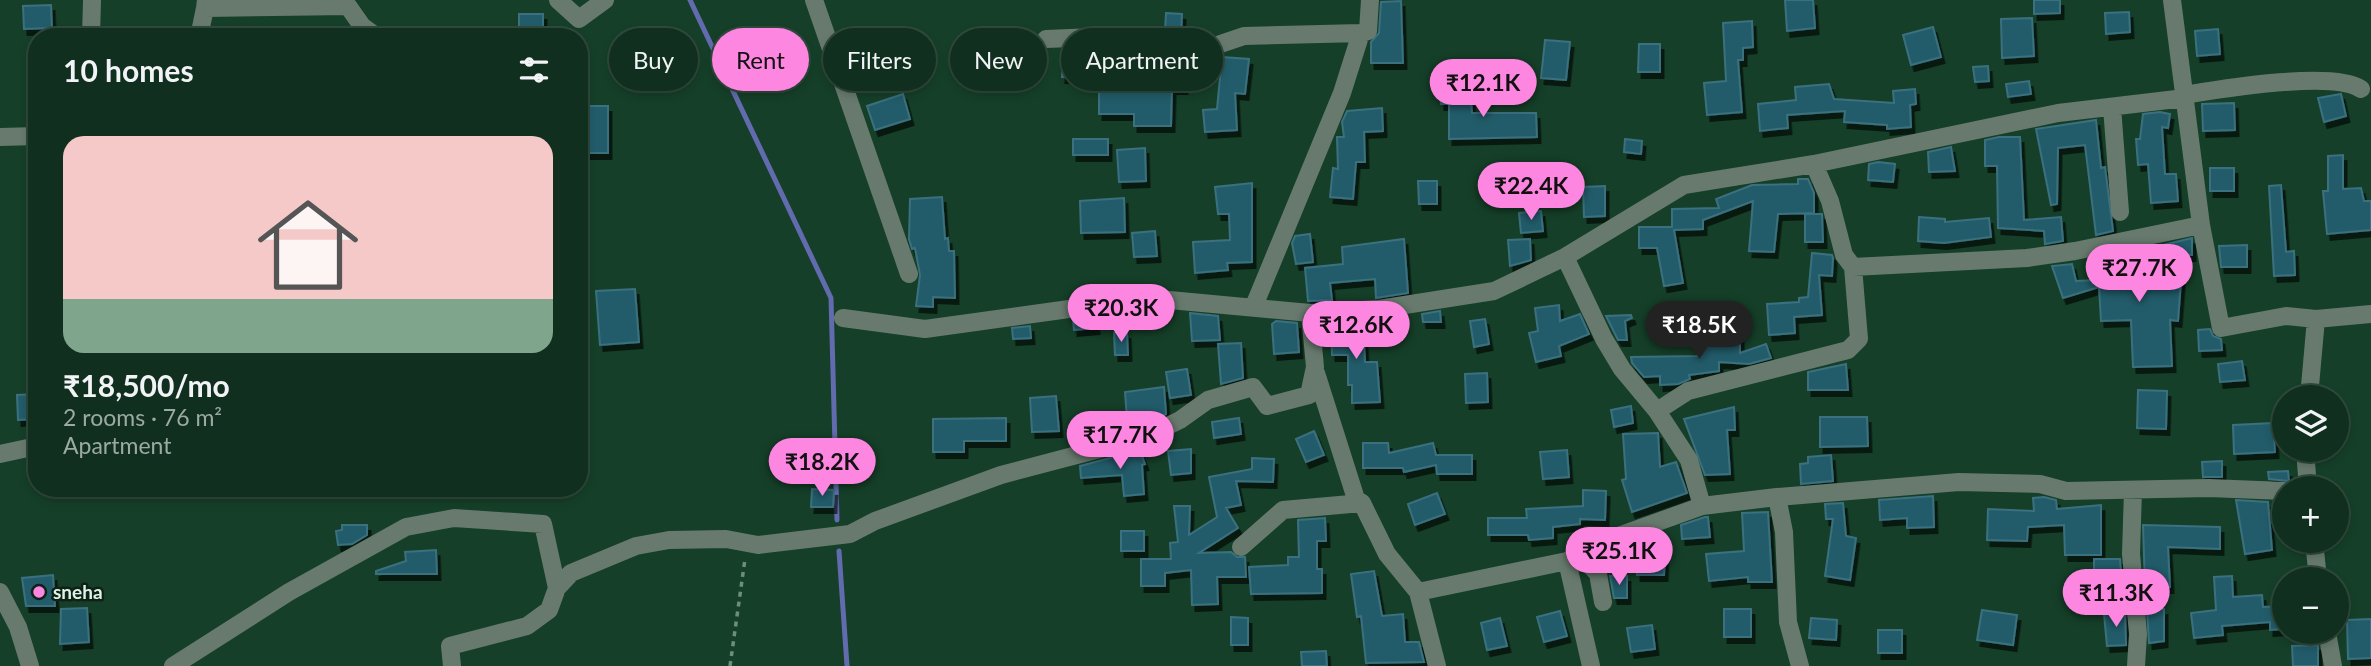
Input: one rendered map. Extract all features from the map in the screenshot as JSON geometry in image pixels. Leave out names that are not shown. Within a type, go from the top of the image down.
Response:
[{"type":"street","points":[[91,28],[92,0]]},
{"type":"street","points":[[558,0],[579,19],[605,0]]},
{"type":"street","points":[[814,0],[909,274]]},
{"type":"street","points":[[1047,39],[1144,35],[1191,54],[1244,36],[1368,31],[1370,0]]},
{"type":"street","points":[[2172,0],[2201,225],[2221,328],[2286,316],[2316,319],[2371,314]]},
{"type":"street","points":[[201,28],[205,4],[352,3],[365,28]]},
{"type":"street","points":[[1254,306],[1342,93],[1361,33]]},
{"type":"street","points":[[844,318],[925,329],[1148,298],[1310,313],[1379,309],[1494,291],[1565,257],[1684,185],[1814,164],[2058,113],[2298,82],[2353,83],[2361,89]]},
{"type":"street","points":[[2112,107],[2120,212]]},
{"type":"street","points":[[0,137],[28,136]]},
{"type":"street","points":[[1657,411],[1688,391],[1848,351],[1859,339],[1853,267],[1844,255],[1829,201],[1814,164]]},
{"type":"street","points":[[1853,267],[2027,258],[2201,225]]},
{"type":"street","points":[[1565,257],[1604,339],[1622,369],[1657,411],[1689,460],[1702,506]]},
{"type":"street","points":[[1310,313],[1315,367],[1356,499],[1362,503],[1387,554],[1418,592],[1437,666]]},
{"type":"street","points":[[2310,385],[2316,319]]},
{"type":"street","points":[[452,666],[450,646],[527,626],[549,610],[557,588],[571,573],[636,546],[668,540],[726,539],[747,543],[788,543],[850,534],[875,520],[1002,475],[1144,437],[1180,420],[1208,400],[1253,387],[1267,406],[1309,395],[1315,367]]},
{"type":"street","points":[[0,454],[28,448]]},
{"type":"street","points":[[1418,592],[1573,558],[1610,539],[1702,506],[1776,497],[1959,481],[2040,484],[2066,491],[2272,491]]},
{"type":"street","points":[[2133,490],[2132,554],[2138,634],[2136,666]]},
{"type":"street","points":[[1776,497],[1784,533],[1788,622],[1800,666]]},
{"type":"street","points":[[1241,547],[1283,510],[1362,503]]},
{"type":"street","points":[[173,666],[289,592],[406,527],[454,518],[543,524],[557,588]]},
{"type":"street","points":[[1573,558],[1598,574],[1603,602]]},
{"type":"street","points":[[1573,558],[1591,666]]},
{"type":"street","points":[[0,592],[18,627],[29,663]]},
{"type":"street","points":[[2329,644],[2333,666]]},
{"type":"path","points":[[730,666],[747,543]]},
{"type":"building","points":[[1785,0],[1813,0],[1815,28],[1787,31]]},
{"type":"building","points":[[2034,0],[2060,0],[2060,13],[2034,14]]},
{"type":"building","points":[[1401,1],[1403,63],[1371,63],[1371,42],[1379,33],[1381,2]]},
{"type":"building","points":[[51,5],[52,28],[24,29],[23,6]]},
{"type":"building","points":[[2129,12],[2130,32],[2106,34],[2105,13]]},
{"type":"building","points":[[1166,13],[1182,14],[1181,28],[1165,28]]},
{"type":"building","points":[[519,14],[543,14],[543,28],[519,28]]},
{"type":"building","points":[[2032,18],[2034,56],[2002,58],[2001,19]]},
{"type":"building","points":[[1752,21],[1753,47],[1743,48],[1743,60],[1738,60],[1742,112],[1707,115],[1704,83],[1726,81],[1723,23]]},
{"type":"building","points":[[1933,27],[1941,57],[1911,65],[1903,35]]},
{"type":"building","points":[[2218,29],[2220,54],[2197,56],[2195,31]]},
{"type":"building","points":[[1545,40],[1570,42],[1566,80],[1541,78]]},
{"type":"building","points":[[1639,44],[1660,44],[1660,72],[1638,72]]},
{"type":"building","points":[[1223,57],[1249,59],[1245,94],[1235,93],[1237,130],[1205,132],[1203,110],[1217,109],[1219,91],[1223,91]]},
{"type":"building","points":[[1988,66],[1989,81],[1975,82],[1973,67]]},
{"type":"building","points":[[2029,81],[2031,94],[2008,97],[2006,84]]},
{"type":"building","points":[[1829,84],[1834,99],[1894,103],[1893,91],[1915,89],[1916,104],[1910,105],[1911,127],[1887,129],[1887,125],[1844,122],[1845,111],[1787,115],[1788,128],[1760,131],[1758,104],[1796,100],[1795,87]]},
{"type":"building","points":[[1470,85],[1472,113],[1536,113],[1537,137],[1449,139],[1449,104],[1441,104],[1440,87]]},
{"type":"building","points":[[1099,91],[1172,91],[1171,126],[1134,126],[1134,114],[1099,114]]},
{"type":"building","points":[[903,94],[910,119],[875,130],[867,106]]},
{"type":"building","points":[[2341,94],[2346,116],[2324,122],[2318,98]]},
{"type":"building","points":[[2234,103],[2235,130],[2203,131],[2202,104]]},
{"type":"building","points":[[588,106],[608,106],[608,153],[588,153]]},
{"type":"building","points":[[1382,108],[1383,131],[1364,132],[1365,162],[1356,162],[1353,199],[1330,197],[1333,168],[1338,169],[1337,137],[1344,137],[1342,122],[1347,111]]},
{"type":"building","points":[[2143,114],[2170,114],[2168,128],[2162,127],[2165,174],[2176,174],[2178,201],[2151,203],[2148,164],[2138,165],[2136,139],[2140,139]]},
{"type":"building","points":[[2096,120],[2101,168],[2105,167],[2113,231],[2096,235],[2085,145],[2058,148],[2057,204],[2051,205],[2036,129]]},
{"type":"building","points":[[2020,137],[2024,220],[2061,217],[2063,241],[2045,244],[2044,231],[1998,228],[1997,166],[1985,166],[1985,140]]},
{"type":"building","points":[[1073,139],[1108,139],[1108,155],[1073,155]]},
{"type":"building","points":[[1625,139],[1642,141],[1641,154],[1624,152]]},
{"type":"building","points":[[1951,147],[1955,171],[1929,172],[1928,152]]},
{"type":"building","points":[[1145,148],[1146,181],[1119,182],[1117,150]]},
{"type":"building","points":[[2343,155],[2343,189],[2361,188],[2364,201],[2371,201],[2371,230],[2327,234],[2323,191],[2328,191],[2328,156]]},
{"type":"building","points":[[1869,164],[1895,164],[1893,182],[1868,180]]},
{"type":"building","points":[[1571,168],[1573,195],[1555,196],[1553,170]]},
{"type":"building","points":[[2210,168],[2234,168],[2234,191],[2210,191]]},
{"type":"building","points":[[1798,179],[1808,179],[1814,193],[1814,213],[1778,214],[1774,252],[1749,251],[1753,201],[1703,220],[1703,229],[1674,230],[1683,283],[1664,286],[1657,248],[1639,248],[1639,227],[1672,227],[1672,209],[1719,208],[1716,199],[1752,185],[1798,184]]},
{"type":"building","points":[[1418,181],[1437,181],[1437,204],[1419,204]]},
{"type":"building","points":[[1252,183],[1252,262],[1227,263],[1228,270],[1195,273],[1193,242],[1230,240],[1229,214],[1218,214],[1215,187]]},
{"type":"building","points":[[2281,185],[2286,252],[2294,251],[2295,275],[2274,276],[2269,186]]},
{"type":"building","points":[[1605,186],[1605,216],[1584,217],[1583,187]]},
{"type":"building","points":[[942,197],[945,239],[948,238],[949,251],[954,251],[955,298],[933,297],[933,307],[916,306],[920,275],[915,248],[912,249],[909,239],[910,199]]},
{"type":"building","points":[[1124,198],[1125,232],[1081,233],[1080,201]]},
{"type":"building","points":[[1541,211],[1543,231],[1521,233],[1519,213]]},
{"type":"building","points":[[1805,214],[1822,214],[1823,242],[1805,242]]},
{"type":"building","points":[[1919,217],[1945,219],[1945,222],[1989,218],[1991,237],[1944,243],[1918,241]]},
{"type":"building","points":[[1155,231],[1157,256],[1134,257],[1132,233]]},
{"type":"building","points":[[1310,234],[1313,262],[1296,264],[1292,243],[1295,236]]},
{"type":"building","points":[[2192,238],[2192,255],[2183,255],[2178,321],[2170,320],[2172,366],[2133,367],[2131,320],[2101,321],[2099,287],[2063,298],[2052,266],[2072,264],[2076,281],[2163,277],[2163,245]]},
{"type":"building","points":[[1404,239],[1408,293],[1376,298],[1375,279],[1330,283],[1332,300],[1308,301],[1305,268],[1343,264],[1342,247]]},
{"type":"building","points":[[1530,239],[1531,260],[1510,266],[1508,240]]},
{"type":"building","points":[[2247,245],[2247,267],[2221,267],[2219,246]]},
{"type":"building","points":[[1812,253],[1832,255],[1833,258],[1832,276],[1819,275],[1822,315],[1794,317],[1795,333],[1769,335],[1767,304],[1799,302],[1799,298],[1808,297]]},
{"type":"building","points":[[635,289],[639,342],[600,345],[596,291]]},
{"type":"building","points":[[1559,305],[1560,321],[1580,314],[1589,334],[1559,346],[1561,356],[1536,362],[1529,333],[1538,331],[1535,308]]},
{"type":"building","points":[[1440,311],[1441,322],[1423,322],[1422,314]]},
{"type":"building","points":[[1190,313],[1218,316],[1220,340],[1192,341]]},
{"type":"building","points":[[1631,315],[1632,318],[1625,321],[1627,340],[1618,340],[1606,316]]},
{"type":"building","points":[[1095,317],[1096,328],[1074,330],[1073,320]]},
{"type":"building","points":[[1485,319],[1489,344],[1474,347],[1470,321]]},
{"type":"building","points":[[1276,321],[1297,323],[1299,352],[1274,354],[1272,324]]},
{"type":"building","points":[[1363,321],[1365,362],[1377,362],[1380,402],[1352,403],[1352,385],[1348,385],[1348,355],[1332,355],[1331,323]]},
{"type":"building","points":[[1030,326],[1031,338],[1013,339],[1012,328]]},
{"type":"building","points":[[2210,329],[2213,336],[2221,339],[2222,350],[2199,351],[2198,330]]},
{"type":"building","points":[[1725,330],[1740,330],[1740,353],[1766,344],[1771,358],[1749,364],[1719,362],[1719,371],[1689,375],[1690,379],[1678,384],[1660,385],[1660,376],[1644,377],[1632,363],[1631,357],[1698,356],[1697,347],[1725,345]]},
{"type":"building","points":[[1114,333],[1127,333],[1128,355],[1115,355]]},
{"type":"building","points":[[1241,343],[1243,378],[1221,384],[1218,344]]},
{"type":"building","points":[[2242,361],[2245,380],[2220,382],[2218,364]]},
{"type":"building","points":[[1846,364],[1848,390],[1808,390],[1808,372]]},
{"type":"building","points":[[1187,369],[1191,395],[1170,398],[1166,372]]},
{"type":"building","points":[[1487,373],[1488,402],[1466,403],[1465,374]]},
{"type":"building","points":[[1164,387],[1166,414],[1157,418],[1127,419],[1125,392]]},
{"type":"building","points":[[2138,390],[2167,391],[2166,429],[2137,428]]},
{"type":"building","points":[[28,394],[28,419],[18,420],[17,395]]},
{"type":"building","points":[[1056,396],[1059,431],[1032,432],[1030,398]]},
{"type":"building","points":[[1631,406],[1633,423],[1614,427],[1611,410]]},
{"type":"building","points":[[1734,407],[1735,430],[1727,430],[1730,474],[1705,475],[1684,419]]},
{"type":"building","points":[[1820,417],[1867,417],[1868,446],[1820,447]]},
{"type":"building","points":[[1006,418],[1006,441],[964,441],[964,452],[933,452],[933,419]]},
{"type":"building","points":[[1239,418],[1241,434],[1214,438],[1212,422]]},
{"type":"building","points":[[2272,423],[2272,452],[2234,454],[2233,425]]},
{"type":"building","points":[[1314,431],[1324,455],[1306,462],[1296,439]]},
{"type":"building","points":[[1658,433],[1660,467],[1676,462],[1687,493],[1632,512],[1622,480],[1626,479],[1623,434]]},
{"type":"building","points":[[1363,443],[1388,443],[1389,453],[1433,443],[1436,455],[1472,455],[1472,474],[1437,474],[1436,465],[1404,472],[1403,468],[1363,468]]},
{"type":"building","points":[[1191,449],[1191,473],[1171,475],[1168,451]]},
{"type":"building","points":[[1140,450],[1145,464],[1142,465],[1144,494],[1124,496],[1122,475],[1081,478],[1080,466]]},
{"type":"building","points":[[1567,450],[1569,477],[1543,479],[1540,452]]},
{"type":"building","points":[[1831,455],[1833,481],[1801,484],[1800,464],[1808,463],[1808,457]]},
{"type":"building","points":[[1252,458],[1274,459],[1273,482],[1236,481],[1241,505],[1226,508],[1238,528],[1199,553],[1231,552],[1237,557],[1245,557],[1246,577],[1217,577],[1218,604],[1192,605],[1191,570],[1165,573],[1165,586],[1141,586],[1141,559],[1171,559],[1170,543],[1178,542],[1174,506],[1190,506],[1189,535],[1217,517],[1209,477],[1252,469]]},
{"type":"building","points":[[2222,461],[2222,477],[2203,477],[2202,462]]},
{"type":"building","points":[[2288,471],[2288,476],[2272,476],[2272,479],[2269,479],[2268,472]]},
{"type":"building","points":[[812,489],[834,490],[833,507],[811,507]]},
{"type":"building","points":[[1583,490],[1606,491],[1605,520],[1580,519],[1580,524],[1553,527],[1553,538],[1529,540],[1528,535],[1488,535],[1488,518],[1527,518],[1526,509],[1583,506]]},
{"type":"building","points":[[1437,493],[1445,514],[1415,525],[1408,504]]},
{"type":"building","points":[[1933,496],[1934,527],[1907,528],[1907,518],[1880,520],[1879,500]]},
{"type":"building","points":[[2033,498],[2056,500],[2057,509],[2101,505],[2101,555],[2065,555],[2064,525],[2028,527],[2027,541],[1987,540],[1988,509],[2034,511]]},
{"type":"building","points":[[2236,500],[2268,502],[2272,550],[2245,554]]},
{"type":"building","points":[[1843,503],[1846,536],[1856,538],[1850,580],[1825,576],[1833,519],[1826,519],[1825,504]]},
{"type":"building","points":[[1768,512],[1772,582],[1748,582],[1748,577],[1709,581],[1706,554],[1744,551],[1742,513]]},
{"type":"building","points":[[1708,517],[1710,537],[1682,539],[1681,525]]},
{"type":"building","points":[[1325,518],[1326,541],[1317,541],[1317,569],[1322,569],[1322,593],[1251,594],[1249,567],[1288,565],[1288,557],[1299,557],[1298,520]]},
{"type":"building","points":[[342,525],[367,525],[367,535],[352,544],[338,545],[336,531],[342,530]]},
{"type":"building","points":[[2143,525],[2220,527],[2220,549],[2168,547],[2170,587],[2145,587]]},
{"type":"building","points":[[1121,531],[1144,531],[1144,551],[1121,551]]},
{"type":"building","points":[[1637,549],[1665,549],[1664,575],[1637,575]]},
{"type":"building","points":[[436,550],[437,574],[376,574],[376,571],[406,561],[405,552]]},
{"type":"building","points":[[2094,559],[2120,559],[2122,586],[2111,586],[2111,573],[2094,573]]},
{"type":"building","points":[[1374,571],[1382,616],[1403,614],[1405,642],[1419,642],[1424,662],[1366,663],[1361,616],[1357,617],[1351,574]]},
{"type":"building","name":"sneha","points":[[53,575],[55,606],[26,606],[22,578]]},
{"type":"building","points":[[1610,576],[1627,576],[1627,598],[1614,598]]},
{"type":"building","points":[[2232,576],[2233,597],[2262,595],[2263,607],[2272,607],[2272,630],[2270,622],[2222,626],[2223,635],[2194,638],[2191,613],[2216,610],[2214,577]]},
{"type":"building","points":[[87,608],[89,642],[60,644],[61,609]]},
{"type":"building","points":[[1724,609],[1751,609],[1751,637],[1724,637]]},
{"type":"building","points":[[2164,609],[2164,641],[2149,643],[2147,610]]},
{"type":"building","points":[[1982,610],[2017,615],[2013,645],[1977,640]]},
{"type":"building","points":[[1560,611],[1567,636],[1544,642],[1537,617]]},
{"type":"building","points":[[2125,612],[2126,645],[2107,646],[2104,614]]},
{"type":"building","points":[[1231,617],[1248,618],[1248,645],[1231,645]]},
{"type":"building","points":[[1500,618],[1507,646],[1487,650],[1481,623]]},
{"type":"building","points":[[1811,618],[1837,620],[1836,640],[1809,638]]},
{"type":"building","points":[[2371,619],[2371,658],[2348,659],[2349,620]]},
{"type":"building","points":[[1652,625],[1655,649],[1631,652],[1627,628]]},
{"type":"building","points":[[1878,630],[1902,630],[1902,653],[1878,653]]},
{"type":"building","points":[[2318,645],[2318,666],[2293,666],[2292,646]]},
{"type":"building","points":[[1326,651],[1327,666],[1302,666],[1301,652]]},
{"type":"waterway","points":[[690,0],[831,298],[837,520]]},
{"type":"waterway","points":[[839,551],[847,666]]},
{"type":"place","name":"sneha","points":[[39,592]]}]
